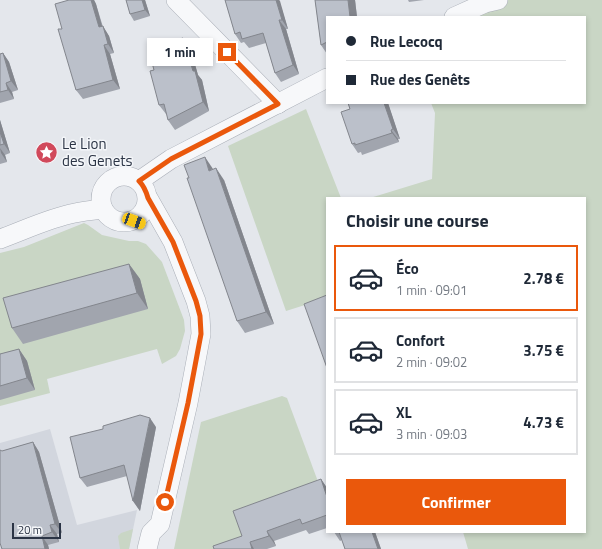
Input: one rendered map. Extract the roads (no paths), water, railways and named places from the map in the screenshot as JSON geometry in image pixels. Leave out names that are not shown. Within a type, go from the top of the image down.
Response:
[{"type":"street","points":[[176,0],[278,104]]},
{"type":"street","points":[[456,16],[498,0]]},
{"type":"street","points":[[139,181],[171,159],[326,79]]},
{"type":"street","points":[[35,225],[70,205],[103,189],[116,177],[132,177],[139,181],[146,191],[148,198],[173,242],[196,301],[200,316],[201,334],[188,403],[160,524],[151,533],[147,549]]},
{"type":"street","points":[[103,189],[101,201],[103,209],[107,215],[119,222],[134,221],[154,228],[173,242]]},
{"type":"street","points":[[134,221],[140,217],[144,211],[148,198]]},
{"type":"street","points":[[0,239],[35,225],[75,213],[103,209]]},
{"type":"place","name":"Le Lion des Genets","points":[[47,153]]}]
